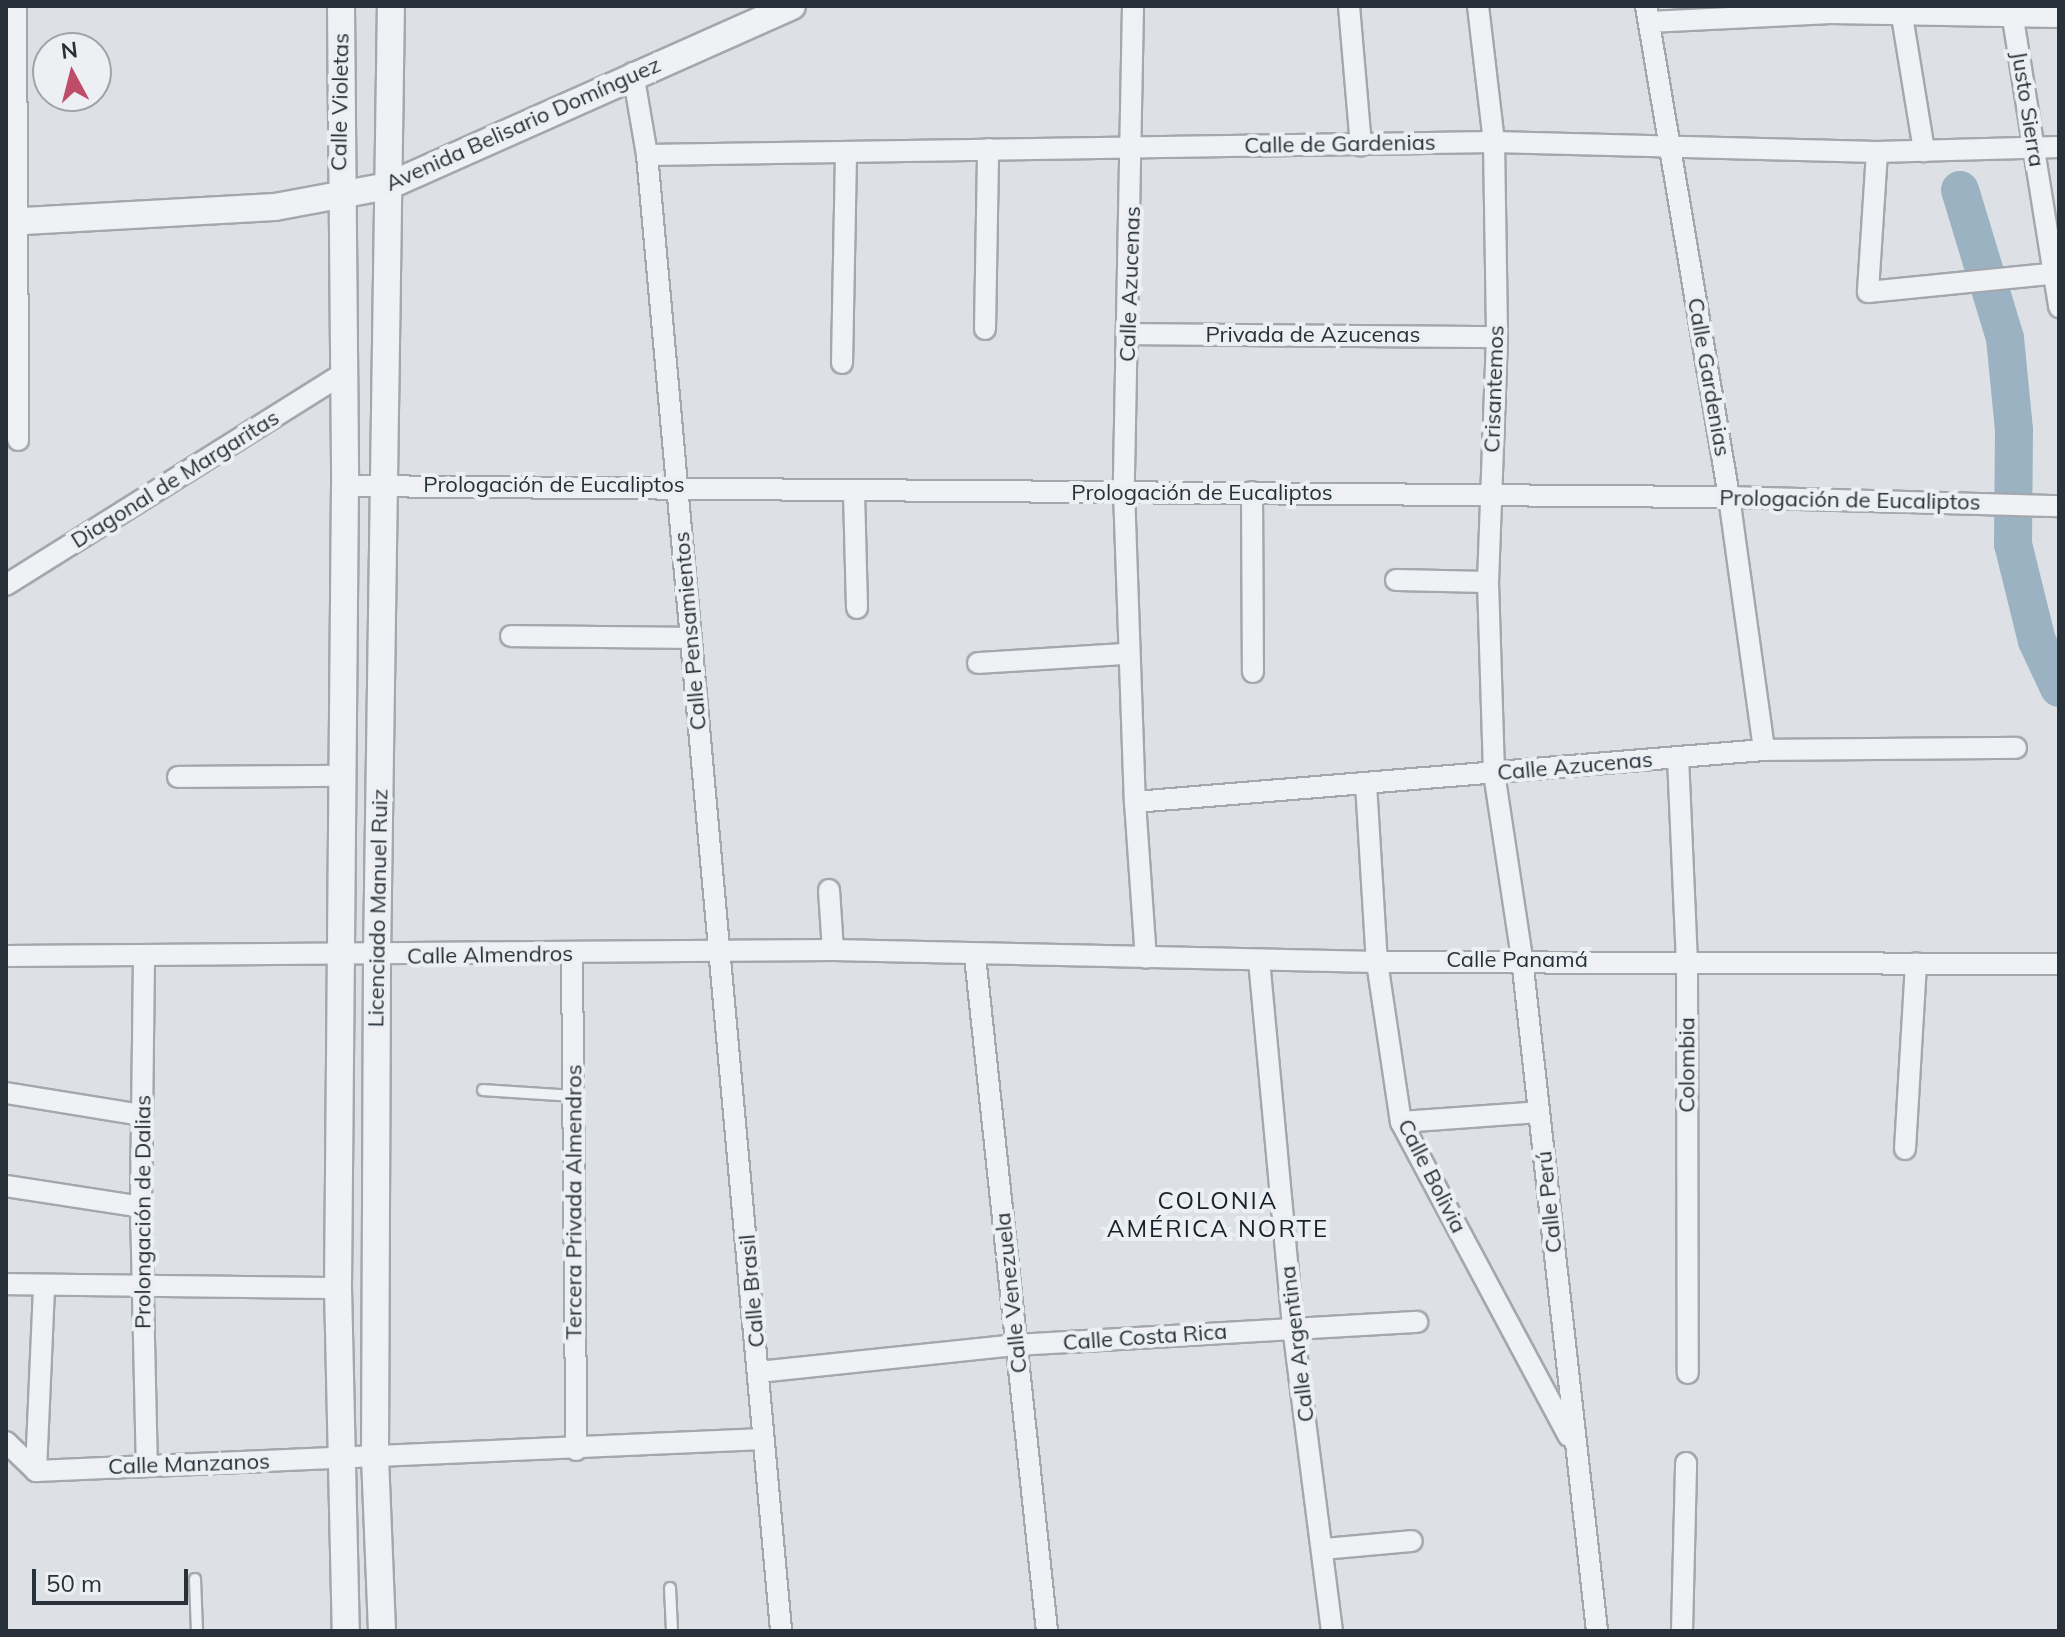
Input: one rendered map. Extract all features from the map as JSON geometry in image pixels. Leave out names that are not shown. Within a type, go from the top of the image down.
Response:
[{"type":"street","points":[[16,6],[10,222],[18,440]]},
{"type":"street","name":"Calle Violetas","points":[[339,197],[341,6]]},
{"type":"street","points":[[388,186],[391,6]]},
{"type":"street","name":"Avenida Belisario Domínguez","points":[[10,222],[188,215],[339,197],[388,186],[750,16],[792,6]]},
{"type":"street","name":"Calle Azucenas","points":[[1133,6],[1134,147],[1124,491],[1126,654],[1146,958]]},
{"type":"street","points":[[1349,6],[1361,145]]},
{"type":"street","name":"Crisantemos","points":[[1478,6],[1494,142],[1497,337],[1488,582],[1494,773]]},
{"type":"street","points":[[1648,14],[1902,16],[2012,12],[2059,17]]},
{"type":"street","name":"Justo Sierra","points":[[2012,12],[2059,307]]},
{"type":"street","name":"Calle Gardenias","points":[[1648,14],[1729,497],[1764,750]]},
{"type":"street","points":[[1902,16],[1924,151]]},
{"type":"street","name":"Calle Pensamientos","points":[[633,73],[647,155],[720,951]]},
{"type":"street","name":"Calle de Gardenias","points":[[647,155],[1494,142],[1877,152],[2059,147]]},
{"type":"street","points":[[985,329],[988,149]]},
{"type":"street","points":[[842,363],[846,152]]},
{"type":"street","points":[[1877,152],[1868,292],[2056,274]]},
{"type":"street","name":"Licenciado Manuel Ruiz","points":[[382,1631],[375,1457],[377,957],[388,186]]},
{"type":"street","name":"Licenciado Manuel Ruiz","points":[[339,197],[345,486],[339,776],[338,1288],[346,1631]]},
{"type":"street","name":"Privada de Azucenas","points":[[1129,334],[1497,337]]},
{"type":"street","name":"Diagonal de Margaritas","points":[[6,585],[343,374]]},
{"type":"street","name":"Prologación de Eucaliptos","points":[[345,486],[676,486],[854,493],[1124,491],[1729,497],[2059,506]]},
{"type":"street","points":[[1252,492],[1253,672]]},
{"type":"street","points":[[854,493],[857,608]]},
{"type":"street","points":[[1396,580],[1488,582]]},
{"type":"street","points":[[511,636],[691,638]]},
{"type":"street","points":[[978,663],[1126,654]]},
{"type":"street","name":"Calle Azucenas","points":[[1135,802],[1764,750],[2016,748]]},
{"type":"street","name":"Colombia","points":[[1678,757],[1687,961],[1688,1373]]},
{"type":"street","name":"Calle Perú","points":[[1494,773],[1522,959],[1597,1631]]},
{"type":"street","points":[[178,777],[339,776]]},
{"type":"street","name":"Calle Bolivia","points":[[1366,784],[1377,962],[1401,1122],[1574,1446]]},
{"type":"street","points":[[829,890],[833,950]]},
{"type":"street","name":"Calle Almendros","points":[[6,956],[377,957],[833,950],[975,956]]},
{"type":"street","name":"Calle Brasil","points":[[720,951],[781,1631]]},
{"type":"street","name":"Tercera Privada Almendros","points":[[572,954],[576,1450]]},
{"type":"street","name":"Calle Panamá","points":[[975,956],[1377,962],[1522,959],[2059,964]]},
{"type":"street","name":"Calle Venezuela","points":[[975,956],[1047,1631]]},
{"type":"street","name":"Prolongación de Dalias","points":[[144,958],[141,1207],[147,1466]]},
{"type":"street","name":"Calle Argentina","points":[[1259,960],[1293,1327],[1324,1549],[1332,1631]]},
{"type":"street","points":[[1905,1149],[1916,963]]},
{"type":"street","points":[[6,1093],[142,1115]]},
{"type":"street","points":[[1401,1122],[1539,1112]]},
{"type":"street","points":[[6,1186],[141,1207]]},
{"type":"street","points":[[6,1284],[338,1288]]},
{"type":"street","points":[[36,1471],[44,1285]]},
{"type":"street","name":"Calle Costa Rica","points":[[759,1372],[1017,1345],[1417,1322]]},
{"type":"street","points":[[576,1450],[763,1439]]},
{"type":"street","points":[[6,1442],[36,1471]]},
{"type":"street","name":"Calle Manzanos","points":[[36,1471],[576,1450]]},
{"type":"street","points":[[1682,1631],[1686,1463]]},
{"type":"street","points":[[1324,1549],[1412,1541]]},
{"type":"lane","points":[[483,1090],[573,1096]]},
{"type":"lane","points":[[195,1579],[197,1631]]},
{"type":"lane","points":[[670,1588],[672,1631]]},
{"type":"waterway","points":[[1960,190],[2005,338],[2014,430],[2013,544],[2037,641],[2059,688]]},
{"type":"district","name":"COLONIA AMÉRICA NORTE","points":[[1218,1215]]}]
